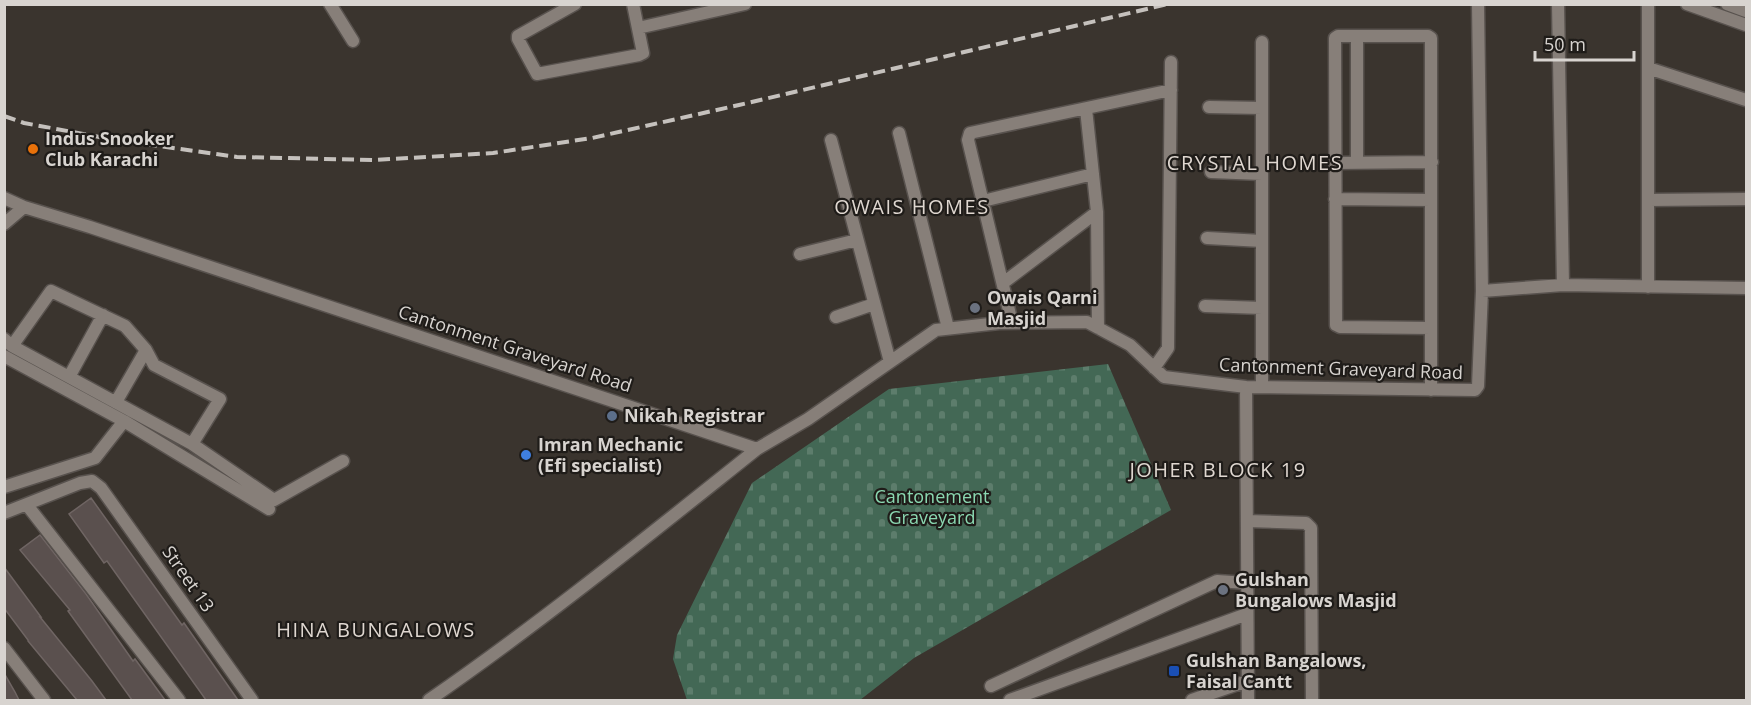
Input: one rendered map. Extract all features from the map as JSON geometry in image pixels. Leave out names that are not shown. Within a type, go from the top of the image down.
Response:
[{"type":"street","points":[[330,4],[354,41]]},
{"type":"street","points":[[575,4],[518,36],[537,74],[639,56],[643,53],[633,4]]},
{"type":"street","points":[[638,28],[745,4]]},
{"type":"street","points":[[1478,4],[1482,291],[1563,285],[1746,288]]},
{"type":"street","points":[[1558,4],[1563,285]]},
{"type":"street","points":[[1648,4],[1648,287]]},
{"type":"street","points":[[1687,4],[1746,25]]},
{"type":"street","points":[[1727,4],[1746,11]]},
{"type":"street","points":[[1431,328],[1340,327],[1336,325],[1335,38],[1338,36],[1428,36],[1431,38],[1432,162],[1431,390]]},
{"type":"street","points":[[1357,36],[1357,163]]},
{"type":"street","points":[[1262,42],[1262,387]]},
{"type":"street","points":[[1154,368],[1168,348],[1171,62]]},
{"type":"street","points":[[1648,68],[1746,100]]},
{"type":"street","points":[[1012,323],[968,140],[970,133],[1171,90]]},
{"type":"street","points":[[1209,107],[1262,108]]},
{"type":"street","points":[[1086,109],[1097,212],[1098,328]]},
{"type":"street","points":[[898,133],[948,328]]},
{"type":"street","points":[[831,140],[890,362]]},
{"type":"street","points":[[1335,163],[1432,162]]},
{"type":"street","points":[[1211,172],[1262,174]]},
{"type":"street","points":[[983,201],[1093,174]]},
{"type":"street","name":"Cantonment Graveyard Road","points":[[4,198],[24,207],[758,449],[808,418],[936,330],[948,328],[1012,323],[1087,322],[1130,345],[1164,377],[1246,387],[1475,390],[1478,386],[1482,291]]},
{"type":"street","points":[[1335,199],[1431,200]]},
{"type":"street","points":[[1648,200],[1746,199]]},
{"type":"street","points":[[4,224],[24,207]]},
{"type":"street","points":[[1003,284],[1097,212]]},
{"type":"street","points":[[1207,238],[1262,241]]},
{"type":"street","points":[[800,254],[857,240]]},
{"type":"street","points":[[7,347],[51,291],[125,326],[146,350],[154,365],[220,399],[192,444]]},
{"type":"street","points":[[836,317],[874,304]]},
{"type":"street","points":[[1205,306],[1262,308]]},
{"type":"street","points":[[69,376],[103,315]]},
{"type":"street","points":[[7,347],[69,376],[192,444],[274,500],[343,461]]},
{"type":"street","points":[[7,347],[269,509]]},
{"type":"street","points":[[116,402],[146,350]]},
{"type":"street","points":[[1246,387],[1248,700]]},
{"type":"street","points":[[4,487],[95,458],[124,421]]},
{"type":"street","points":[[429,700],[541,620],[758,449]]},
{"type":"street","name":"Street 13","points":[[27,505],[80,483],[92,481],[101,488],[252,700]]},
{"type":"street","points":[[4,513],[27,505],[179,700]]},
{"type":"street","points":[[1248,521],[1306,523],[1311,528],[1312,700]]},
{"type":"street","points":[[991,686],[1217,581],[1247,583]]},
{"type":"street","points":[[1010,700],[1247,614]]},
{"type":"street","points":[[4,648],[44,700]]},
{"type":"street","points":[[1192,700],[1247,681]]},
{"type":"green space","name":"Cantonement Graveyard","points":[[1108,364],[1171,510],[914,658],[860,700],[687,700],[673,659],[677,635],[752,483],[889,389]]},
{"type":"building","points":[[91,498],[238,700],[206,700],[107,561],[104,563],[69,514]]},
{"type":"building","points":[[40,535],[86,594],[133,661],[135,659],[165,700],[132,700],[68,611],[70,610],[20,550]]},
{"type":"building","points":[[4,567],[40,617],[106,700],[77,700],[28,641],[4,608]]},
{"type":"building","points":[[4,673],[15,692],[19,700],[4,700]]},
{"type":"railway","points":[[4,116],[24,123],[116,140],[237,157],[375,160],[493,153],[592,138],[1168,4]]},
{"type":"place","name":"Indus Snooker Club Karachi","points":[[33,149]]},
{"type":"place","name":"Owais Qarni Masjid","points":[[975,308]]},
{"type":"place","name":"Nikah Registrar","points":[[612,416]]},
{"type":"place","name":"Imran Mechanic (Efi specialist)","points":[[526,455]]},
{"type":"place","name":"Gulshan Bungalows Masjid","points":[[1223,590]]},
{"type":"place","name":"Gulshan Bangalows, Faisal Cantt","points":[[1174,671]]},
{"type":"district","name":"CRYSTAL HOMES","points":[[1255,163]]},
{"type":"district","name":"OWAIS HOMES","points":[[912,207]]},
{"type":"district","name":"JOHER BLOCK 19","points":[[1218,470]]},
{"type":"district","name":"HINA BUNGALOWS","points":[[376,630]]}]
